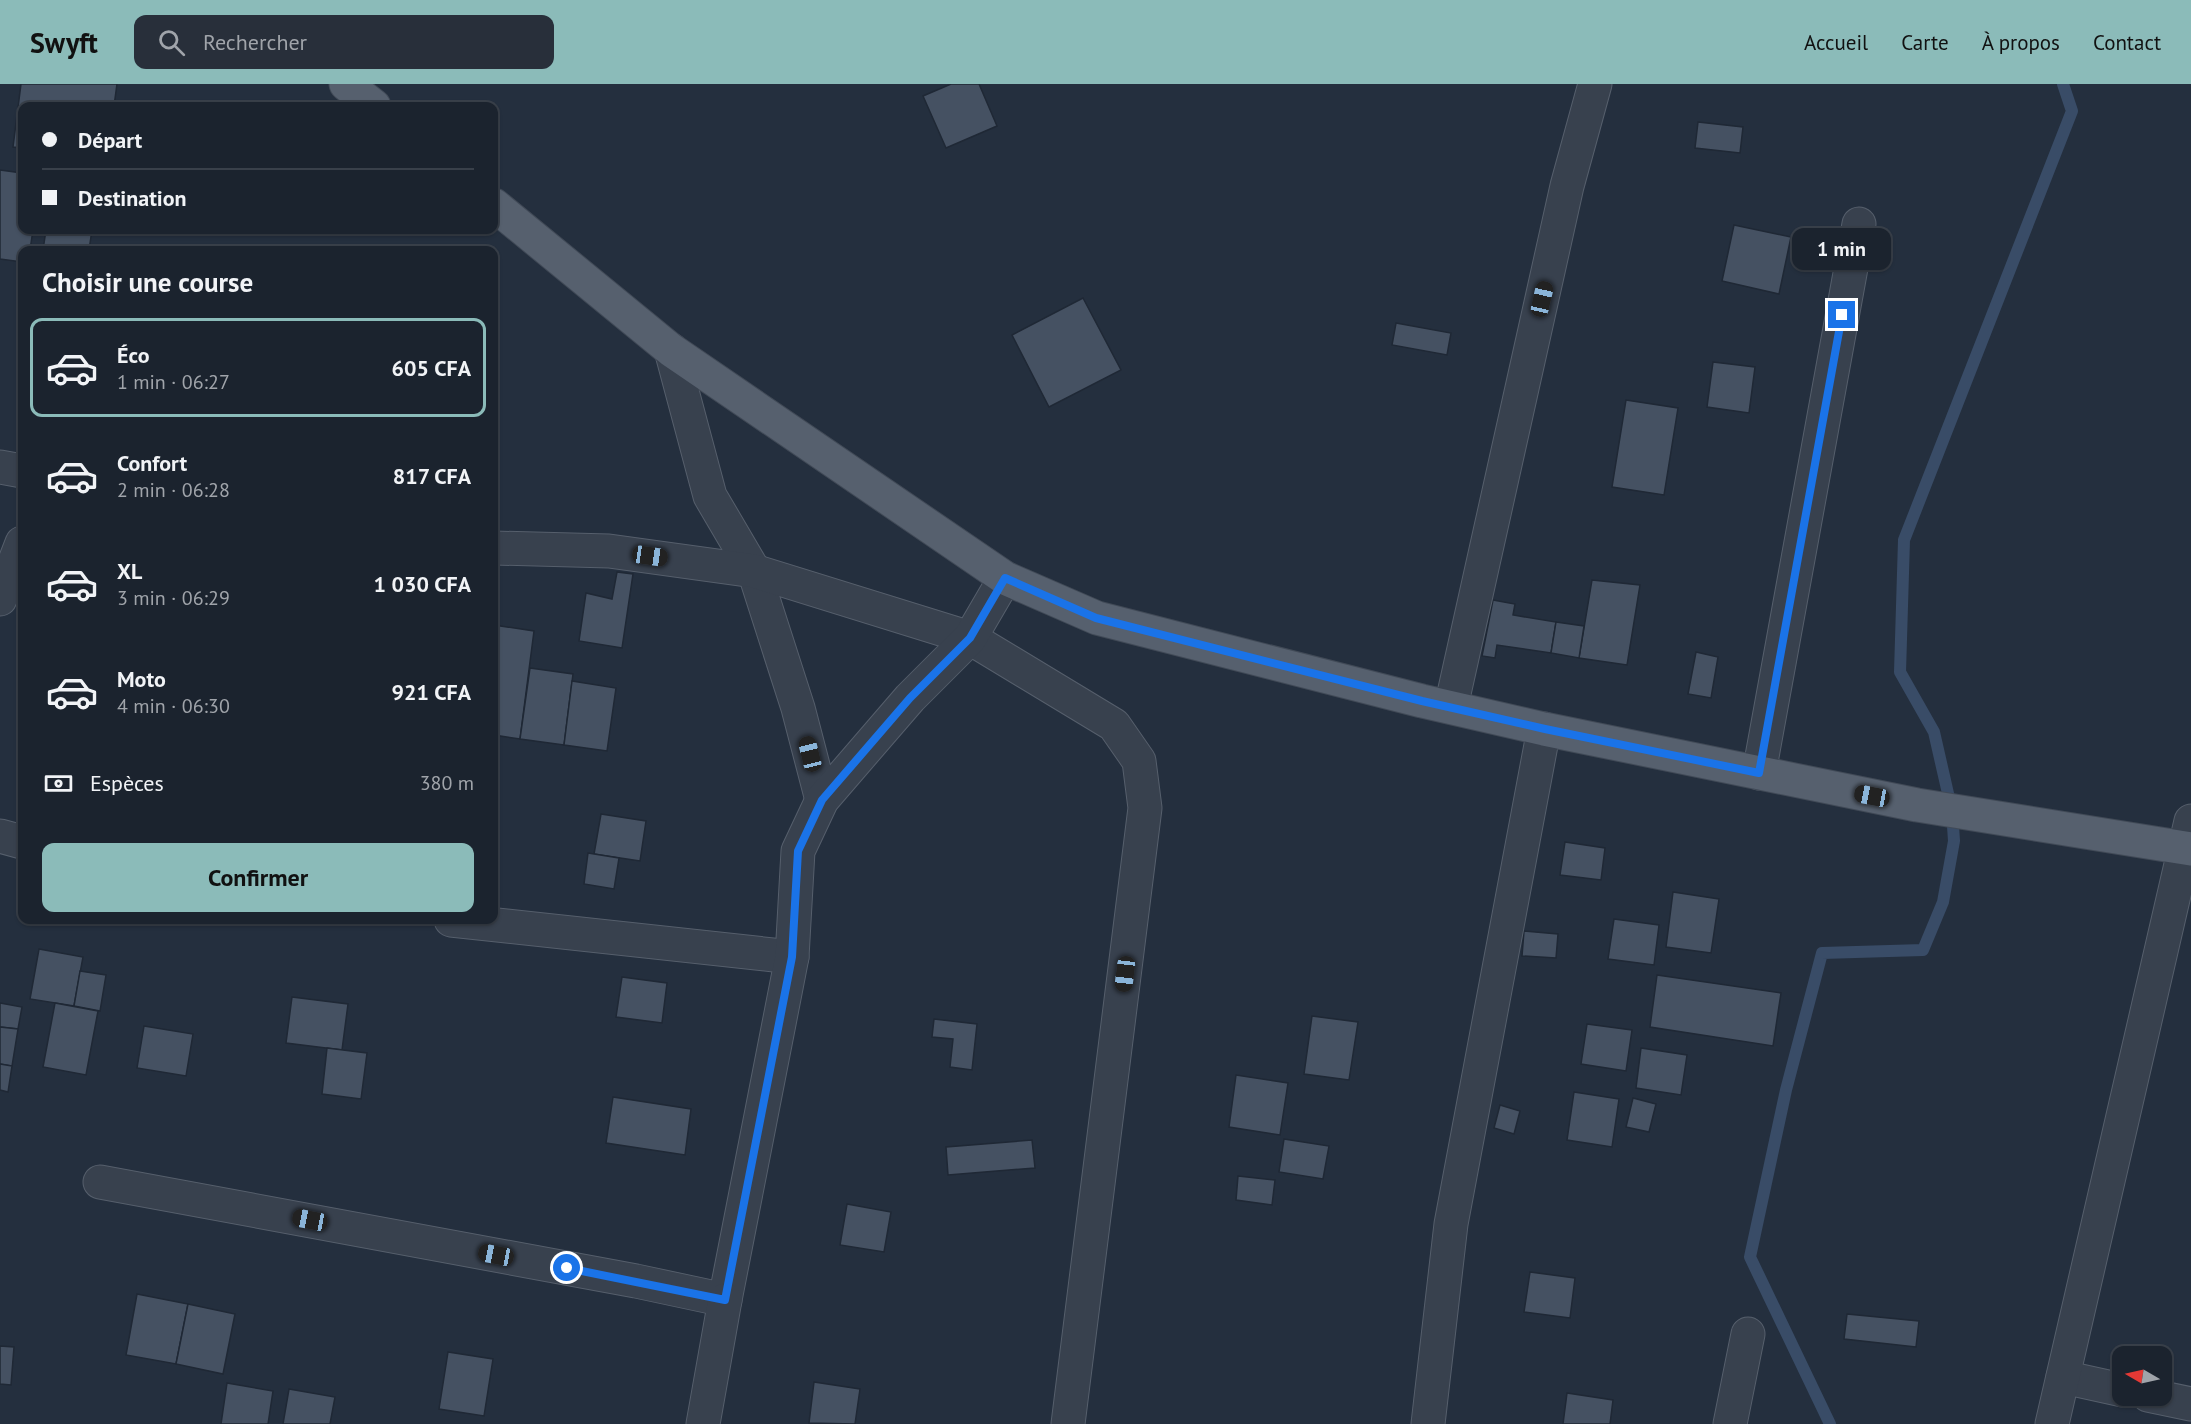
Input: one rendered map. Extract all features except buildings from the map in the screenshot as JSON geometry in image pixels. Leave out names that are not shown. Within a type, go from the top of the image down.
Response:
[{"type":"main road","points":[[346,84],[369,102]]},
{"type":"main road","points":[[498,208],[671,350],[1005,578],[1096,618],[1545,729],[1917,805],[2002,819],[2189,839]]},
{"type":"street","points":[[1451,707],[1567,186],[1595,84]]},
{"type":"street","points":[[1759,773],[1859,224]]},
{"type":"street","points":[[671,350],[710,496],[754,571],[798,708],[822,800]]},
{"type":"street","points":[[0,467],[18,470]]},
{"type":"street","points":[[498,549],[609,550],[754,571],[970,638],[1114,725],[1139,761],[1145,808],[1068,1424]]},
{"type":"street","points":[[0,599],[18,553]]},
{"type":"street","points":[[703,1424],[792,957],[798,851],[822,800],[910,698],[970,638],[1005,578]]},
{"type":"street","points":[[1428,1424],[1451,1224],[1545,729]]},
{"type":"street","points":[[0,836],[18,841]]},
{"type":"street","points":[[2052,1424],[2189,839]]},
{"type":"street","points":[[488,924],[792,957]]},
{"type":"street","points":[[100,1182],[636,1281],[725,1300]]},
{"type":"street","points":[[1731,1424],[1748,1334]]},
{"type":"street","points":[[2062,1377],[2112,1388]]},
{"type":"street","points":[[2172,1400],[2191,1404]]},
{"type":"waterway","points":[[1830,1424],[1750,1257],[1786,1090],[1822,953],[1923,950],[1943,902],[1954,841],[1952,811],[1934,732],[1900,672],[1904,540],[2072,111],[2063,84]]},
{"type":"route","points":[[567,1268],[725,1300],[792,957],[798,851],[822,800],[910,698],[970,638],[1005,578],[1096,618],[1422,701],[1759,773],[1842,315]]}]
